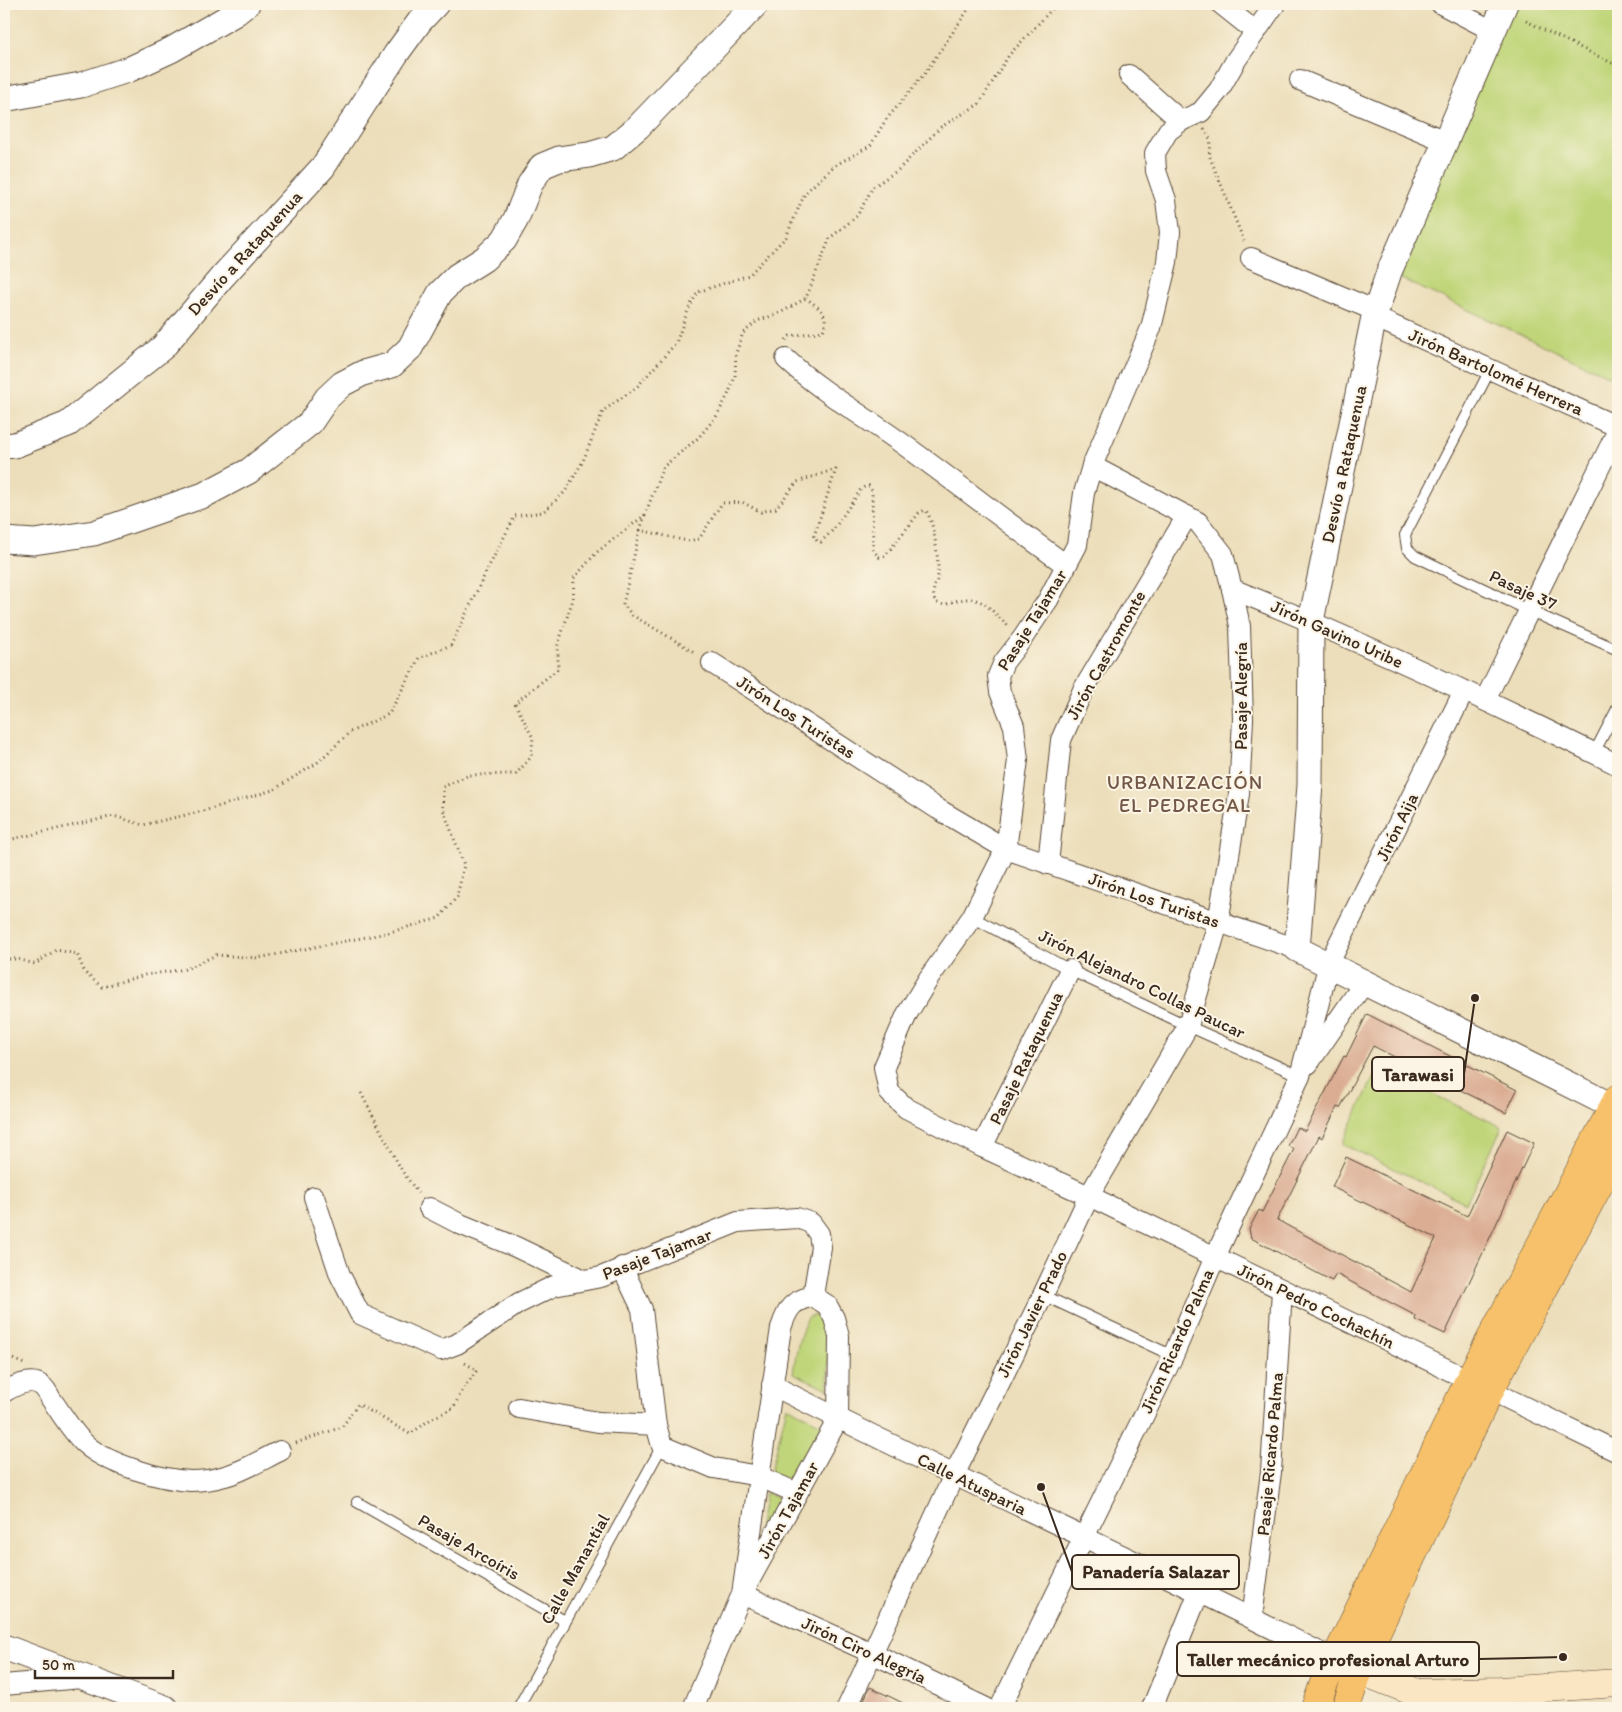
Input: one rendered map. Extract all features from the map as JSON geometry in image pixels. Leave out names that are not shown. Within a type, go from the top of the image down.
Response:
[{"type":"main road","points":[[1346,1708],[1347,1666],[1480,1385],[1617,1104]]},
{"type":"main road","points":[[1480,1385],[1618,1149]]},
{"type":"main road","points":[[1347,1666],[1417,1693],[1497,1704],[1618,1698]]},
{"type":"main road","points":[[1315,1708],[1324,1683],[1347,1666]]},
{"type":"main road","points":[[1497,1704],[1618,1683]]},
{"type":"street","points":[[4,99],[81,84],[130,69],[171,50],[234,14],[247,4]]},
{"type":"street","name":"Desvío a Rataquenua","points":[[4,446],[15,445],[68,424],[163,347],[222,277],[323,167],[396,54],[420,21],[436,4]]},
{"type":"street","points":[[4,540],[34,542],[94,532],[204,495],[249,471],[310,423],[327,398],[342,384],[363,373],[392,365],[410,348],[440,293],[457,276],[484,259],[504,240],[516,218],[530,184],[542,166],[559,159],[613,148],[638,127],[756,4]]},
{"type":"street","points":[[1221,4],[1256,32]]},
{"type":"street","name":"Pasaje Tajamar","points":[[906,1108],[889,1092],[884,1067],[907,1014],[929,978],[972,917],[1006,849],[1018,760],[1014,726],[1000,692],[998,676],[1004,662],[1048,600],[1077,545],[1084,492],[1092,466],[1151,328],[1167,262],[1170,232],[1166,200],[1156,171],[1155,153],[1168,131],[1187,118],[1201,112],[1219,90],[1236,60],[1275,4]]},
{"type":"street","points":[[1441,4],[1493,31]]},
{"type":"street","name":"Desvío a Rataquenua","points":[[1297,949],[1310,785],[1312,621],[1375,314],[1389,272],[1505,4]]},
{"type":"street","points":[[1129,75],[1187,118]]},
{"type":"street","points":[[1300,80],[1445,142]]},
{"type":"street","name":"Jirón Bartolomé Herrera","points":[[1251,258],[1375,314],[1618,429]]},
{"type":"street","points":[[786,359],[801,373],[900,442],[1066,565]]},
{"type":"street","points":[[1485,700],[1618,429]]},
{"type":"street","points":[[1092,466],[1198,522],[1223,554],[1232,589]]},
{"type":"street","name":"Jirón Castromonte","points":[[1048,864],[1061,740],[1083,690],[1187,516]]},
{"type":"street","name":"Jirón Gavino Uribe","points":[[1232,589],[1312,621],[1485,700],[1618,765]]},
{"type":"street","name":"Pasaje Alegría","points":[[1218,923],[1239,794],[1243,718],[1240,626],[1232,589]]},
{"type":"street","name":"Jirón Los Turistas","points":[[712,663],[938,808],[1006,849],[1297,949],[1617,1104]]},
{"type":"street","name":"Jirón Aija","points":[[1329,964],[1464,691]]},
{"type":"street","name":"Jirón Javier Prado","points":[[847,1708],[954,1475],[1043,1295],[1089,1196],[1188,1026],[1218,923]]},
{"type":"street","name":"Jirón Ricardo Palma","points":[[1000,1708],[1173,1356],[1215,1258],[1300,1076],[1329,964]]},
{"type":"street","name":"Pasaje Rataquenua","points":[[982,1147],[1070,970]]},
{"type":"street","points":[[1300,1076],[1364,983]]},
{"type":"street","name":"Jirón Pedro Cochachín","points":[[906,1108],[982,1147],[1089,1196],[1618,1452]]},
{"type":"street","points":[[314,1197],[340,1275],[360,1314],[442,1350]]},
{"type":"street","points":[[429,1208],[584,1280]]},
{"type":"street","name":"Pasaje Tajamar","points":[[442,1350],[457,1344],[519,1303],[554,1286],[601,1276],[738,1222],[797,1218],[811,1223],[819,1234],[822,1247],[820,1300]]},
{"type":"street","points":[[622,1267],[642,1309],[656,1426],[662,1446],[714,1468],[758,1476],[797,1493]]},
{"type":"street","name":"Pasaje Ricardo Palma","points":[[1252,1618],[1271,1472],[1282,1290]]},
{"type":"street","points":[[742,1594],[780,1328],[786,1311],[798,1299],[820,1300]]},
{"type":"street","name":"Jirón Tajamar","points":[[693,1708],[742,1594],[838,1419],[839,1336],[834,1318],[820,1300]]},
{"type":"street","points":[[4,1392],[17,1385],[30,1382],[42,1386],[74,1432],[95,1453],[139,1470],[174,1479],[193,1481],[227,1476],[280,1451]]},
{"type":"street","name":"Calle Atusparia","points":[[772,1385],[838,1419],[1252,1618],[1347,1666]]},
{"type":"street","points":[[519,1408],[598,1422],[656,1426]]},
{"type":"street","points":[[1152,1708],[1198,1592]]},
{"type":"street","name":"Jirón Ciro Alegría","points":[[742,1594],[872,1652],[986,1708]]},
{"type":"street","points":[[4,1647],[165,1708]]},
{"type":"street","points":[[4,1685],[84,1677]]},
{"type":"lane","name":"Pasaje 37","points":[[1490,370],[1405,535],[1407,548],[1416,556],[1530,611],[1618,650]]},
{"type":"lane","points":[[1594,753],[1618,707]]},
{"type":"lane","name":"Jirón Alejandro Collas Paucar","points":[[972,917],[1070,970],[1300,1076]]},
{"type":"lane","points":[[1043,1295],[1173,1356]]},
{"type":"lane","name":"Calle Manantial","points":[[518,1708],[662,1446]]},
{"type":"lane","name":"Pasaje Arcoíris","points":[[357,1502],[565,1621]]},
{"type":"path","points":[[4,841],[114,816],[143,825],[207,810],[273,790],[317,763],[350,732],[389,714],[419,658],[451,645],[515,516],[544,512],[565,492],[583,460],[603,411],[637,387],[676,343],[688,310],[698,292],[749,275],[786,237],[805,193],[834,166],[870,146],[885,121],[925,73],[972,4]]},
{"type":"path","points":[[712,663],[632,615],[623,604],[640,530],[663,467],[698,438],[716,417],[728,395],[735,376],[736,353],[743,333],[757,321],[780,313],[806,298],[830,238],[857,216],[873,187],[898,170],[940,127],[979,104],[1009,55],[1055,4]]},
{"type":"path","points":[[1526,21],[1618,66]]},
{"type":"path","points":[[1187,118],[1209,135],[1212,144],[1209,155],[1251,258]]},
{"type":"path","points":[[786,359],[782,351],[782,344],[790,336],[823,330],[826,323],[824,314],[806,298]]},
{"type":"path","points":[[640,530],[687,541],[698,539],[722,503],[742,502],[761,512],[776,508],[797,482],[836,469],[814,536],[817,541],[820,542],[834,529],[861,489],[866,486],[869,486],[872,491],[873,550],[879,557],[885,556],[919,513],[925,510],[929,513],[932,520],[936,548],[938,575],[932,591],[935,602],[944,604],[958,599],[978,599],[990,607],[1022,639]]},
{"type":"path","points":[[4,959],[17,959],[35,964],[56,950],[77,954],[86,973],[102,986],[145,975],[186,969],[216,955],[258,958],[387,933],[439,918],[458,897],[464,865],[443,808],[443,787],[469,775],[516,774],[531,757],[532,738],[514,704],[558,669],[558,645],[573,599],[574,578],[597,552],[645,515]]},
{"type":"path","points":[[361,1093],[402,1171],[429,1208]]},
{"type":"path","points":[[280,1451],[304,1439],[342,1427],[358,1404],[410,1434],[431,1419],[453,1408],[477,1370],[442,1350]]},
{"type":"green space","points":[[1512,4],[1618,4],[1618,380],[1393,275]]},
{"type":"green space","points":[[1378,1068],[1502,1127],[1466,1203],[1342,1144]]},
{"type":"green space","points":[[815,1315],[829,1326],[828,1389],[793,1373],[802,1331],[808,1317]]},
{"type":"green space","points":[[787,1406],[823,1425],[788,1480],[770,1475]]},
{"type":"green space","points":[[765,1493],[782,1498],[760,1548],[755,1546]]},
{"type":"building","points":[[1367,1014],[1517,1090],[1506,1113],[1373,1046],[1340,1108],[1337,1107],[1322,1138],[1319,1136],[1277,1220],[1411,1292],[1436,1238],[1332,1187],[1346,1157],[1467,1216],[1507,1130],[1534,1143],[1445,1334],[1415,1320],[1416,1316],[1336,1274],[1332,1281],[1251,1238],[1249,1229],[1259,1210],[1262,1212],[1294,1149],[1288,1146],[1297,1127],[1305,1131],[1344,1056],[1346,1057]]},
{"type":"building","points":[[870,1687],[913,1708],[860,1708]]},
{"type":"place","name":"Tarawasi","points":[[1475,998]]},
{"type":"place","name":"Panadería Salazar","points":[[1041,1487]]},
{"type":"place","name":"Taller mecánico profesional Arturo","points":[[1563,1657]]},
{"type":"district","name":"URBANIZACIÓN EL PEDREGAL","points":[[1185,794]]}]
